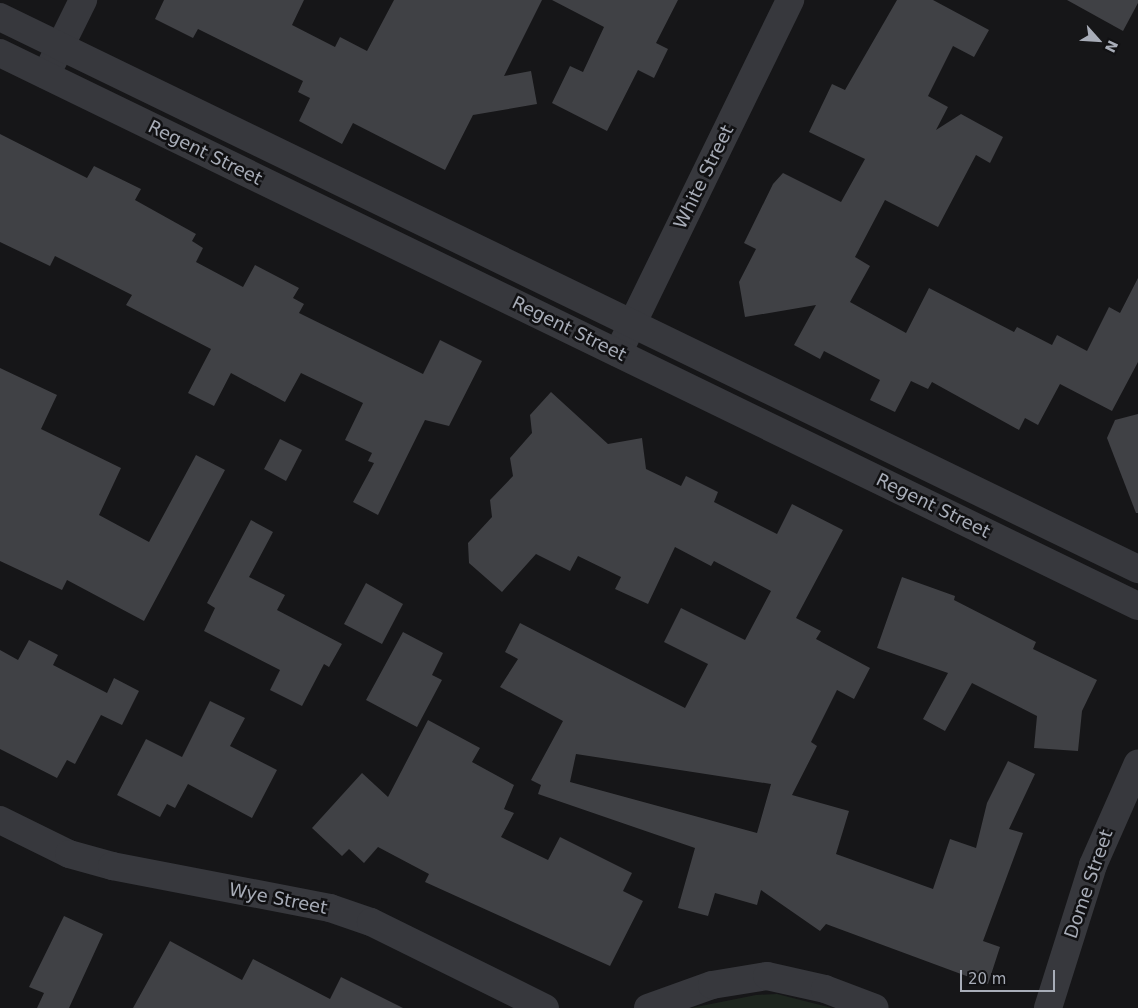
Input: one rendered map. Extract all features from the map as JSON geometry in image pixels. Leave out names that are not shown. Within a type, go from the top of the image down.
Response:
[{"type":"street","points":[[46,76],[83,0]]},
{"type":"street","name":"White Street","points":[[618,353],[790,0]]},
{"type":"street","name":"Regent Street","points":[[0,17],[1138,569]]},
{"type":"street","name":"Regent Street","points":[[0,53],[1138,606]]},
{"type":"street","name":"Dome Street","points":[[1048,1008],[1093,865],[1138,763]]},
{"type":"street","name":"Wye Street","points":[[0,820],[69,854],[112,866],[330,908],[370,922],[545,1008]]},
{"type":"street","points":[[648,1008],[712,985],[767,976],[825,988],[875,1008]]},
{"type":"shaded area","points":[[777,994],[832,1008],[691,1008],[756,995]]},
{"type":"building","points":[[164,0],[304,0],[292,25],[335,47],[340,37],[367,51],[394,0],[542,0],[504,76],[531,71],[537,104],[473,115],[445,170],[353,123],[342,144],[299,121],[310,98],[298,92],[303,81],[198,29],[193,38],[155,19]]},
{"type":"building","points":[[552,0],[678,0],[656,43],[668,49],[654,78],[638,70],[607,131],[552,103],[570,66],[583,72],[604,27]]},
{"type":"building","points":[[897,0],[933,0],[989,30],[974,57],[953,46],[928,96],[948,107],[936,130],[961,114],[1003,137],[990,163],[976,155],[938,227],[885,200],[855,257],[870,266],[850,302],[906,333],[929,288],[1014,332],[1017,327],[1052,345],[1057,335],[1087,351],[1109,307],[1120,313],[1138,278],[1138,362],[1112,411],[1060,384],[1038,425],[1025,418],[1019,430],[932,382],[928,389],[911,381],[895,412],[870,400],[880,380],[824,351],[820,359],[794,345],[816,305],[745,317],[739,282],[756,249],[744,243],[773,184],[783,173],[841,202],[865,159],[809,132],[832,84],[845,90]]},
{"type":"building","points":[[1067,0],[1138,0],[1138,3],[1123,31]]},
{"type":"building","points":[[0,134],[87,178],[94,166],[141,189],[135,200],[196,234],[192,241],[203,248],[196,262],[243,287],[255,265],[299,288],[293,298],[304,304],[299,313],[423,374],[440,340],[482,361],[449,426],[425,420],[378,515],[353,502],[374,463],[368,461],[372,453],[345,440],[363,403],[301,373],[285,402],[231,373],[214,406],[188,393],[211,349],[126,305],[132,295],[55,256],[50,266],[0,242]]},
{"type":"building","points":[[0,368],[57,395],[41,429],[121,468],[99,515],[149,542],[196,455],[225,470],[144,621],[67,580],[62,590],[0,561]]},
{"type":"building","points":[[551,392],[608,444],[642,438],[646,469],[681,486],[686,476],[718,492],[714,502],[777,534],[792,504],[843,530],[796,618],[821,631],[816,639],[870,668],[854,699],[837,690],[811,742],[817,746],[792,795],[849,811],[836,854],[933,889],[950,839],[976,848],[987,803],[1008,761],[1035,774],[1009,829],[1023,833],[983,941],[1000,947],[988,984],[826,924],[820,931],[761,890],[757,905],[715,893],[708,916],[678,908],[695,848],[538,794],[541,785],[531,780],[563,721],[500,687],[518,659],[505,652],[520,623],[685,708],[708,664],[664,642],[681,608],[745,640],[771,591],[714,561],[711,566],[675,547],[648,604],[615,589],[621,577],[578,556],[570,571],[536,554],[502,592],[469,563],[468,543],[492,517],[490,500],[513,476],[510,458],[532,433],[530,415]],"holes":[[[576,754],[771,784],[757,833],[570,782]]]},
{"type":"building","points":[[1138,414],[1138,513],[1136,513],[1107,438],[1115,420]]},
{"type":"building","points":[[280,439],[302,450],[286,481],[264,469]]},
{"type":"building","points":[[251,520],[273,532],[249,577],[285,595],[277,610],[342,644],[329,667],[324,664],[302,706],[270,690],[280,670],[204,631],[215,608],[207,603]]},
{"type":"building","points":[[902,577],[955,596],[954,600],[1036,642],[1033,649],[1097,680],[1082,711],[1078,751],[1034,748],[1037,716],[972,683],[945,731],[923,719],[948,673],[877,648]]},
{"type":"building","points":[[366,583],[403,604],[382,644],[344,624]]},
{"type":"building","points":[[403,632],[443,653],[432,675],[442,680],[417,727],[366,700]]},
{"type":"building","points":[[29,640],[58,655],[53,665],[107,693],[114,678],[139,691],[122,725],[101,715],[75,764],[67,760],[57,778],[0,749],[0,650],[18,660]]},
{"type":"building","points":[[210,701],[245,718],[230,746],[277,770],[252,818],[188,784],[175,808],[167,804],[160,817],[117,795],[146,739],[182,757]]},
{"type":"building","points":[[428,720],[480,748],[472,762],[514,785],[504,809],[514,813],[501,837],[548,860],[560,837],[632,873],[623,891],[643,901],[610,966],[425,882],[429,874],[378,847],[364,863],[349,849],[342,856],[312,828],[362,773],[388,797]]},
{"type":"building","points":[[64,916],[103,934],[69,1008],[37,1008],[44,993],[29,987]]},
{"type":"building","points":[[170,941],[242,980],[253,959],[330,999],[341,977],[403,1008],[133,1008]]}]
